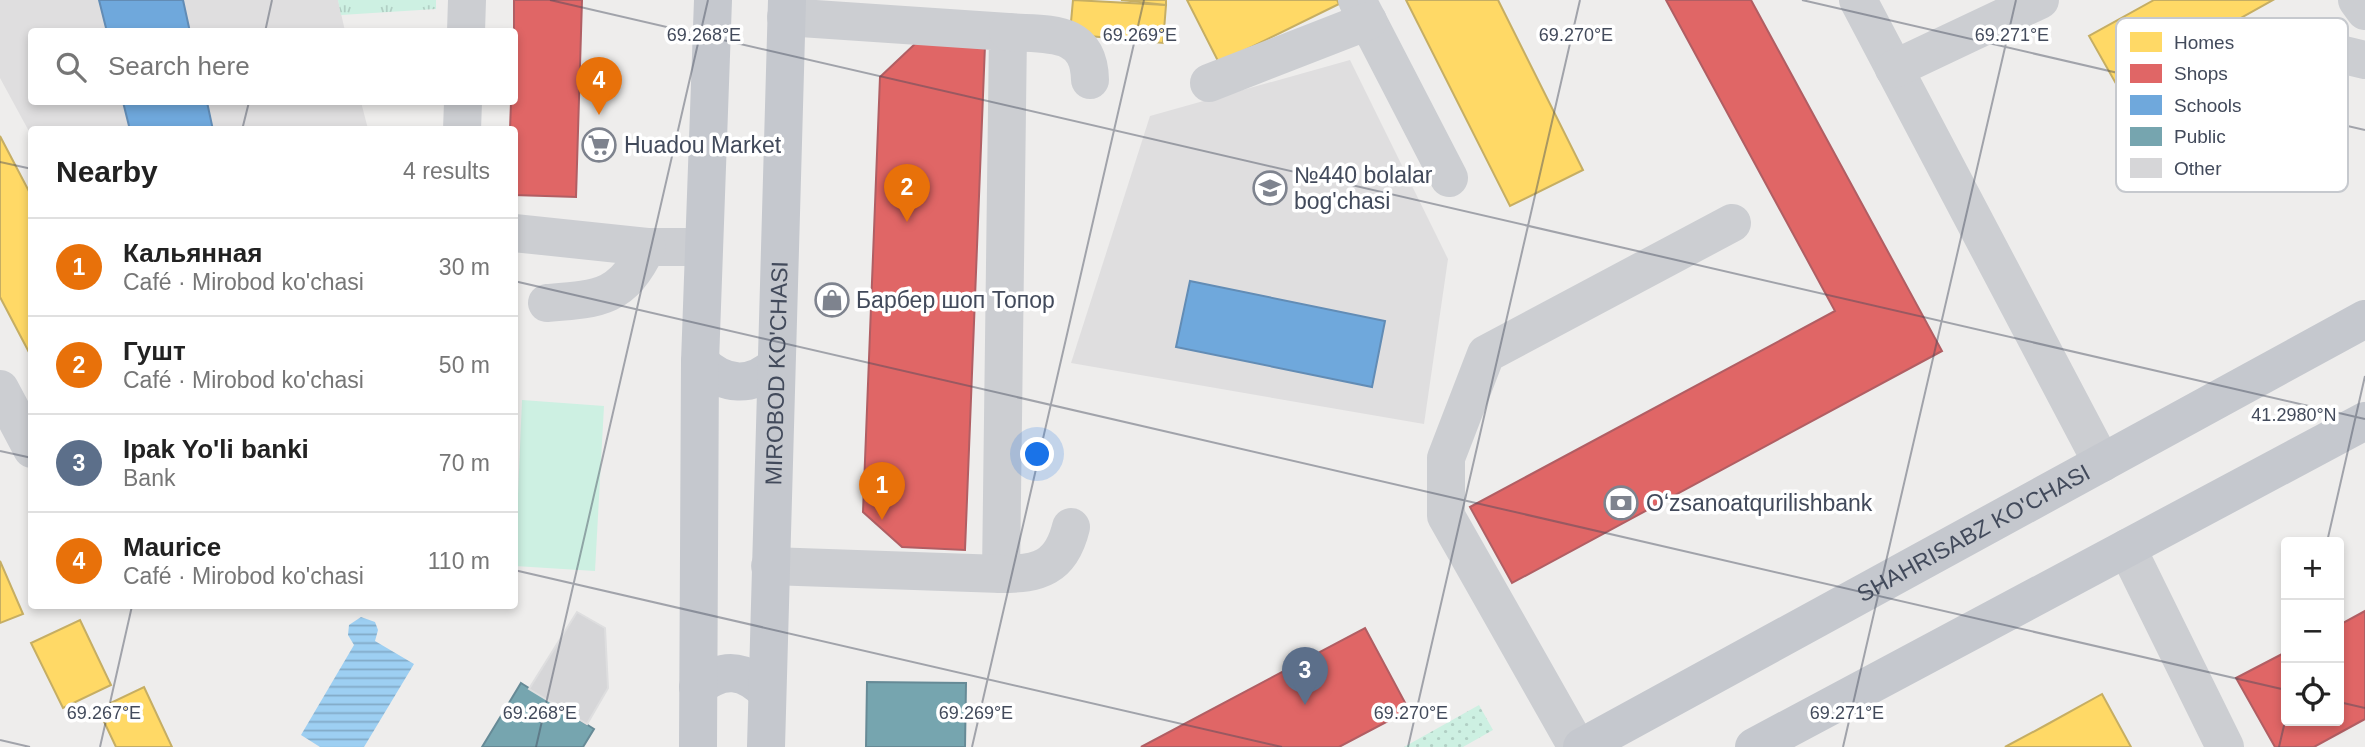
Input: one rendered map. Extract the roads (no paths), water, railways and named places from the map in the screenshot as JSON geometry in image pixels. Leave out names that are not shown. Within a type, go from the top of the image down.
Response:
[{"type":"main road","points":[[698,747],[700,362],[713,0]]},
{"type":"main road","name":"MIROBOD KO'CHASI","points":[[766,747],[786,9]]},
{"type":"main road","name":"SHAHRISABZ KO'CHASI","points":[[1580,747],[2365,319]]},
{"type":"main road","points":[[700,362],[716,376],[737,383],[757,380],[776,365]]},
{"type":"main road","points":[[1754,747],[2365,421]]},
{"type":"main road","points":[[698,687],[720,673],[731,671],[750,678],[767,692]]},
{"type":"lane","points":[[466,28],[467,0]]},
{"type":"lane","points":[[1858,0],[2102,463]]},
{"type":"lane","points":[[1894,69],[2040,0]]},
{"type":"lane","points":[[2357,0],[2365,11]]},
{"type":"lane","points":[[786,9],[1060,36],[1074,41],[1087,59],[1090,80]]},
{"type":"lane","points":[[1209,83],[1362,11],[1449,178]]},
{"type":"lane","points":[[1001,574],[1008,32]]},
{"type":"lane","points":[[462,126],[463,105]]},
{"type":"lane","points":[[1580,747],[1446,516],[1446,458],[1486,354],[1732,223]]},
{"type":"lane","points":[[518,233],[647,247],[704,247]]},
{"type":"lane","points":[[547,303],[583,300],[617,289],[635,273],[647,247]]},
{"type":"lane","points":[[0,388],[28,441]]},
{"type":"lane","points":[[771,566],[1035,573],[1050,564],[1062,552],[1071,527]]},
{"type":"lane","points":[[2127,548],[2225,747]]},
{"type":"water","points":[[361,617],[375,622],[378,630],[375,641],[414,664],[364,747],[320,747],[301,735],[354,645],[348,635],[349,625]]},
{"type":"place","name":"Maurice","points":[[599,115]]},
{"type":"place","name":"Huadou Market","points":[[599,145]]},
{"type":"place","name":"№440 bolalar bog'chasi","points":[[1270,188]]},
{"type":"place","name":"Гушт","points":[[907,222]]},
{"type":"place","name":"Барбер шоп Топор","points":[[832,300]]},
{"type":"place","name":"Oʻzsanoatqurilishbank","points":[[1621,503]]},
{"type":"place","name":"Кальянная","points":[[882,520]]},
{"type":"place","name":"Ipak Yo'li banki","points":[[1305,705]]}]
